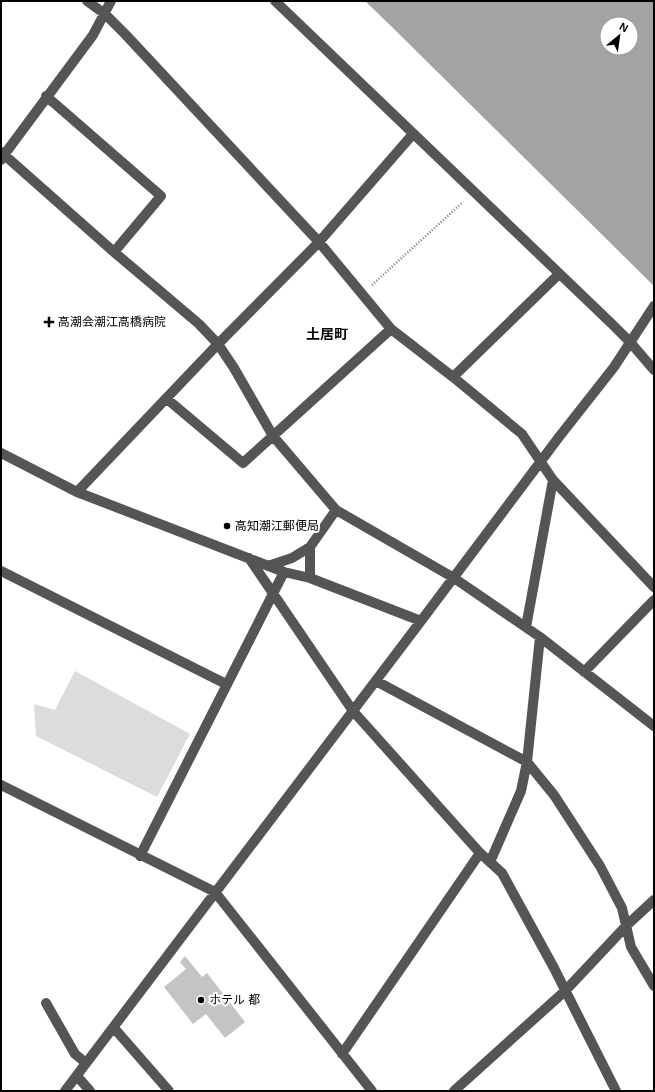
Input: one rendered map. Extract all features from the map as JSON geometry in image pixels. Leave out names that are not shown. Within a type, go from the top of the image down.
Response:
[{"type":"street","points":[[88,1],[105,14],[125,34],[319,242],[391,329],[453,377],[522,434],[553,480],[654,587]]},
{"type":"street","points":[[111,1],[93,34],[2,156],[199,324],[218,344],[234,368],[273,436],[336,510],[454,578],[540,637],[654,726]]},
{"type":"street","points":[[275,1],[630,342],[654,370]]},
{"type":"street","points":[[46,96],[161,196],[114,252]]},
{"type":"street","points":[[77,492],[218,344],[319,242],[413,134]]},
{"type":"street","points":[[453,377],[558,274]]},
{"type":"street","points":[[65,1091],[454,578],[540,462],[614,367],[654,306]]},
{"type":"street","points":[[167,399],[243,463],[391,329]]},
{"type":"street","points":[[1,453],[77,492],[268,566],[284,572],[310,578],[421,621]]},
{"type":"street","points":[[526,627],[553,480]]},
{"type":"street","points":[[268,566],[292,558],[310,547],[336,510]]},
{"type":"street","points":[[310,547],[310,578]]},
{"type":"street","points":[[249,558],[353,711],[480,853],[502,873],[554,968],[616,1091]]},
{"type":"street","points":[[1,571],[226,684]]},
{"type":"street","points":[[140,856],[284,572]]},
{"type":"street","points":[[584,672],[654,600]]},
{"type":"street","points":[[490,862],[521,791],[527,762],[540,637]]},
{"type":"street","points":[[376,681],[527,762],[554,795],[600,866],[622,908],[631,947],[654,986]]},
{"type":"street","points":[[1,785],[140,856],[215,892],[372,1091]]},
{"type":"street","points":[[342,1054],[480,853]]},
{"type":"street","points":[[454,1091],[565,991],[627,925],[654,900]]},
{"type":"street","points":[[46,1002],[75,1054],[86,1064]]},
{"type":"street","points":[[114,1028],[169,1091]]},
{"type":"street","points":[[77,1076],[90,1091]]},
{"type":"path","points":[[362,294],[462,203],[473,191]]},
{"type":"shaded area","points":[[365,1],[654,1],[654,286],[391,26]]},
{"type":"shaded area","points":[[75,671],[190,734],[157,797],[36,736],[34,704],[55,710]]},
{"type":"building","name":"ホテル 都","points":[[185,956],[202,977],[207,973],[245,1022],[225,1038],[206,1014],[193,1024],[164,987],[186,969],[180,962]]},
{"type":"place","name":"高潮会潮江高橋病院","points":[[49,322]]},
{"type":"place","name":"高知潮江郵便局","points":[[227,526]]},
{"type":"place","name":"ホテル 都","points":[[201,1000]]},
{"type":"district","name":"土居町","points":[[327,334]]}]
